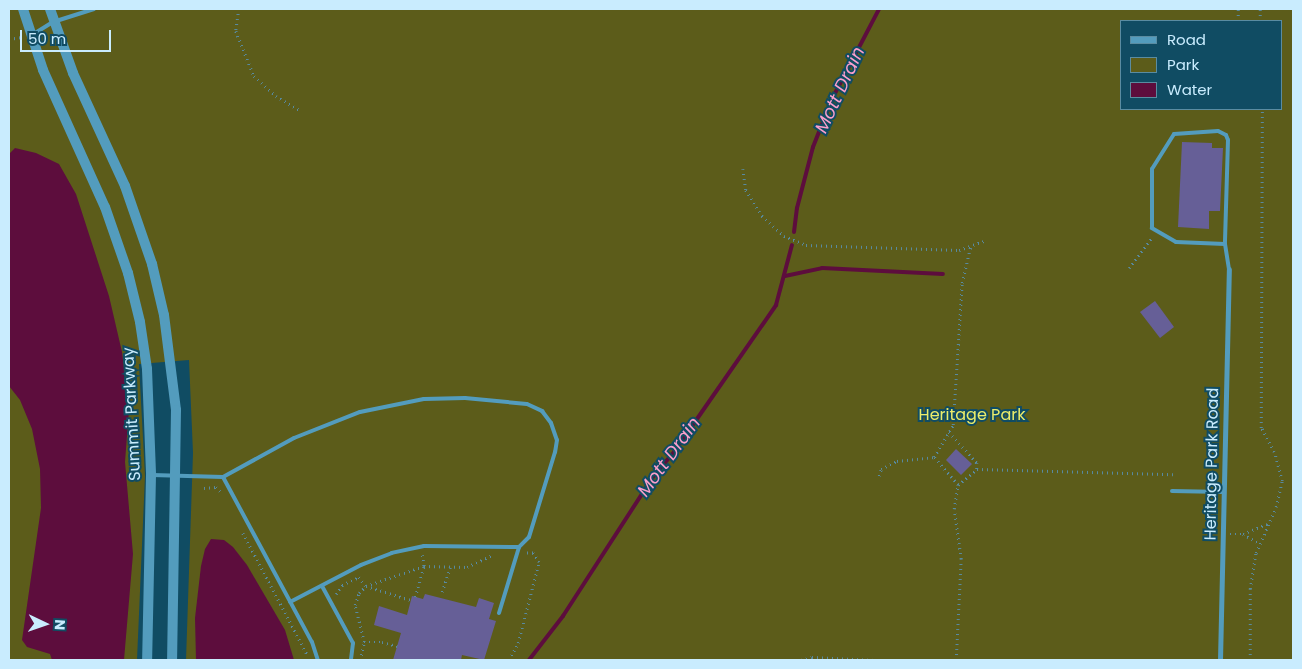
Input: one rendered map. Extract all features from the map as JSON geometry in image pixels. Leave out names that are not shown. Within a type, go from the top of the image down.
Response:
[{"type":"street","name":"Summit Parkway","points":[[23,9],[30,36],[105,207],[128,273],[147,369],[151,475],[147,660]]},
{"type":"street","points":[[50,9],[73,73],[125,186],[152,264],[172,363],[177,476],[172,660]]},
{"type":"street","name":"Heritage Park Road","points":[[1220,660],[1229,269]]},
{"type":"lane","points":[[30,36],[54,22],[94,9]]},
{"type":"lane","points":[[1225,244],[1176,242],[1152,228],[1152,169],[1157,158],[1174,134],[1218,131],[1226,135],[1230,149],[1225,244],[1229,269]]},
{"type":"lane","points":[[151,475],[224,477],[294,438],[360,412],[393,404],[464,398],[528,404],[542,411],[551,423],[557,440],[529,537],[519,547],[499,612]]},
{"type":"lane","points":[[224,477],[312,642],[318,660]]},
{"type":"lane","points":[[1172,491],[1224,492]]},
{"type":"lane","points":[[290,602],[361,565],[420,547],[519,547]]},
{"type":"lane","points":[[322,586],[353,643],[351,660]]},
{"type":"path","points":[[239,9],[236,32],[254,76],[276,96],[301,111]]},
{"type":"path","points":[[1250,660],[1250,589],[1260,544],[1282,481],[1274,452],[1261,428],[1262,110]]},
{"type":"path","points":[[743,169],[746,190],[762,216],[784,236],[806,245],[959,250],[986,240]]},
{"type":"path","points":[[1129,268],[1157,232]]},
{"type":"path","points":[[934,457],[949,432],[956,398],[962,283],[970,246]]},
{"type":"path","points":[[949,432],[977,463],[977,469]]},
{"type":"path","points":[[879,476],[882,469],[897,461],[934,457]]},
{"type":"path","points":[[934,457],[958,485]]},
{"type":"path","points":[[956,660],[961,559],[954,509],[958,485],[977,469],[1173,474]]},
{"type":"path","points":[[204,488],[216,487],[225,500]]},
{"type":"path","points":[[1223,533],[1243,534],[1268,524]]},
{"type":"path","points":[[239,526],[309,658]]},
{"type":"path","points":[[1243,534],[1260,544]]},
{"type":"path","points":[[415,597],[424,566],[420,547]]},
{"type":"path","points":[[360,660],[364,642],[355,606],[359,593],[366,586],[424,566],[467,567],[492,555],[533,553],[539,562],[518,643],[509,660]]},
{"type":"path","points":[[442,592],[450,567]]},
{"type":"path","points":[[336,598],[336,592],[342,585],[359,577],[366,586],[411,600]]},
{"type":"path","points":[[357,631],[363,638]]},
{"type":"path","points":[[364,642],[382,642],[397,646]]},
{"type":"path","points":[[801,660],[812,658],[875,660]]},
{"type":"green space","name":"Heritage Park","points":[[9,9],[1293,9],[1293,660],[186,660],[193,453],[189,360],[139,364],[145,476],[137,660],[9,660]]},
{"type":"water","points":[[15,148],[36,153],[59,164],[76,194],[109,296],[122,352],[129,410],[125,462],[133,554],[124,660],[52,660],[50,654],[27,647],[22,640],[41,508],[40,469],[32,429],[20,400],[9,386],[9,154]]},
{"type":"water","points":[[211,539],[224,540],[233,547],[247,565],[285,630],[294,660],[196,660],[195,618],[201,566],[205,549]]},
{"type":"building","points":[[1182,142],[1212,143],[1212,148],[1223,148],[1220,211],[1209,211],[1209,229],[1178,227]]},
{"type":"building","points":[[1155,301],[1174,327],[1160,338],[1140,312]]},
{"type":"building","points":[[956,449],[972,464],[961,475],[946,460]]},
{"type":"building","points":[[425,594],[476,607],[479,598],[494,603],[489,619],[496,621],[484,660],[462,655],[461,660],[393,660],[401,633],[374,625],[379,606],[407,615],[412,596],[423,599]]},
{"type":"waterway","name":"Mott Drain","points":[[794,232],[797,208],[813,147],[832,99],[879,9]]},
{"type":"waterway","name":"Mott Drain","points":[[529,660],[563,616],[655,474],[674,452],[776,305],[792,245]]},
{"type":"waterway","points":[[785,276],[822,268],[943,274]]}]
